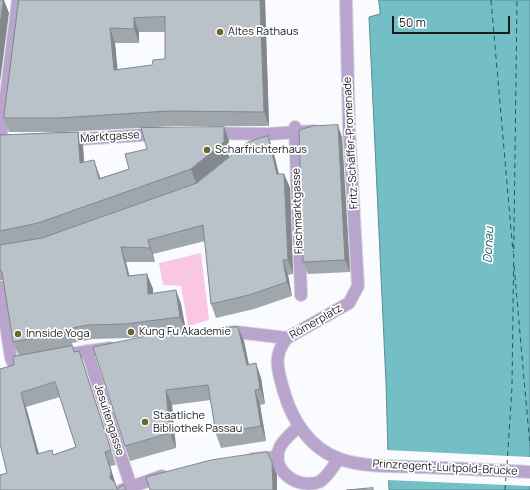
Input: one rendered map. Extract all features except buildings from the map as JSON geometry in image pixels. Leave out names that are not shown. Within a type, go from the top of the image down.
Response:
[{"type":"street","name":"Fritz-Schäffer-Promenade","points":[[346,0],[349,130],[358,286]]},
{"type":"street","points":[[13,4],[0,142],[16,140]]},
{"type":"street","points":[[197,133],[268,134],[295,130],[349,130]]},
{"type":"street","name":"Fischmarktgasse","points":[[295,130],[301,295]]},
{"type":"street","name":"Marktgasse","points":[[56,140],[174,133]]},
{"type":"street","points":[[257,144],[268,134]]},
{"type":"street","name":"Römerplatz","points":[[358,286],[349,303],[287,338],[280,347],[277,355],[284,392],[290,413],[298,427],[317,446],[339,459],[360,463]]},
{"type":"street","points":[[0,287],[11,358],[14,364],[124,346]]},
{"type":"street","points":[[214,335],[236,332],[287,338]]},
{"type":"street","name":"Jesuitengasse","points":[[87,351],[128,489]]},
{"type":"street","points":[[298,427],[280,447],[278,457],[287,485],[310,485],[320,482],[339,459]]},
{"type":"street","points":[[239,460],[278,457]]},
{"type":"street","name":"Prinzregent-Luitpold-Brücke","points":[[360,463],[530,472]]},
{"type":"street","points":[[128,489],[152,478],[176,473]]},
{"type":"shaded area","points":[[201,253],[209,320],[188,326],[181,286],[163,285],[159,263]]},
{"type":"water","name":"Donau","points":[[379,0],[530,0],[530,490],[389,490],[386,383],[369,17],[380,14]]},
{"type":"pier","points":[[386,450],[530,457],[530,486],[386,480]]},
{"type":"ferry route","points":[[491,0],[513,252]]},
{"type":"ferry route","points":[[507,465],[512,387],[517,0]]},
{"type":"ferry route","points":[[514,266],[530,446]]},
{"type":"ferry route","points":[[505,490],[506,476]]},
{"type":"place","name":"Altes Rathaus","points":[[220,32]]},
{"type":"place","name":"Scharfrichterhaus","points":[[207,150]]},
{"type":"place","name":"Kung Fu Akademie","points":[[131,332]]},
{"type":"place","name":"Innside Yoga","points":[[18,334]]},
{"type":"place","name":"Staatliche Bibliothek Passau","points":[[145,422]]}]
